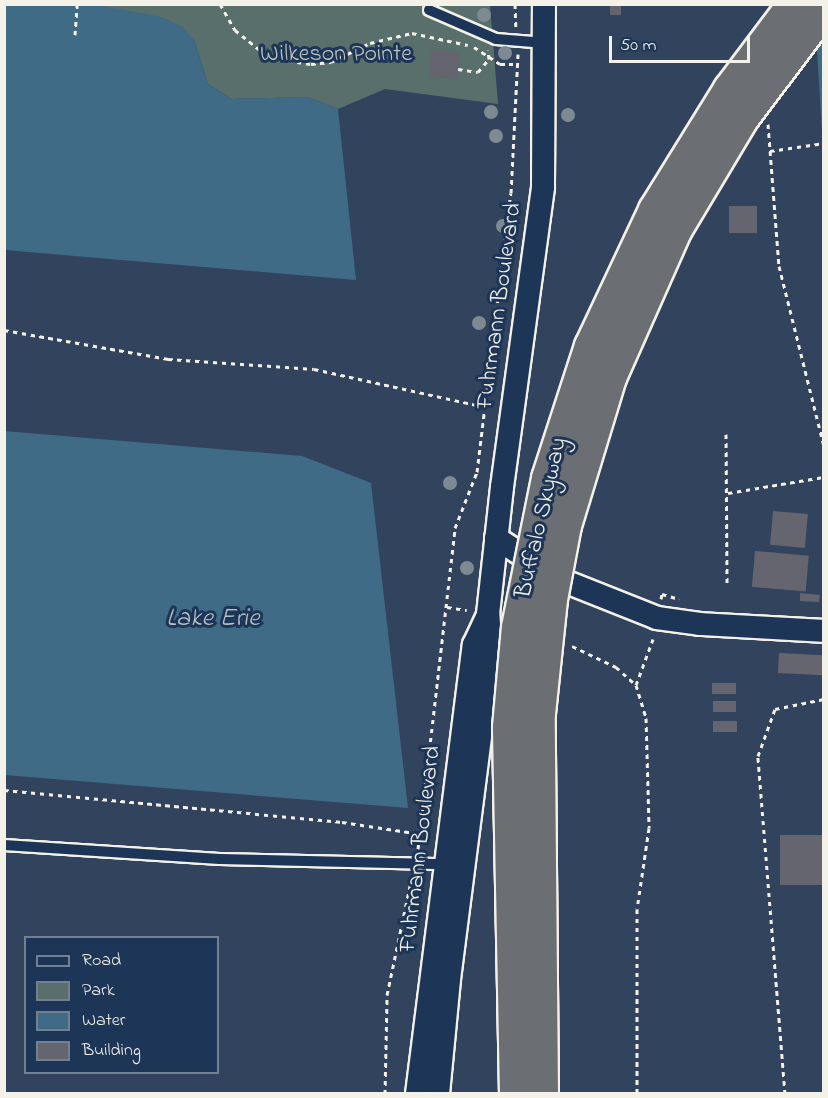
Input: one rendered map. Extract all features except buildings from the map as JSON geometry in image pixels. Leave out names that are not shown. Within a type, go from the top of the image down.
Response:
[{"type":"highway","name":"Buffalo Skyway","points":[[516,1094],[509,727],[518,627],[548,478],[591,346],[655,210],[730,89],[794,4]]},
{"type":"highway","name":"Buffalo Skyway","points":[[541,1094],[538,713],[550,599],[564,525],[609,377],[639,302],[674,230],[741,118],[824,8]]},
{"type":"street","name":"Fuhrmann Boulevard","points":[[417,1094],[478,612],[496,538],[543,187],[546,43],[544,4]]},
{"type":"street","points":[[496,538],[559,579],[657,618],[700,624],[824,631]]},
{"type":"street","name":"Fuhrmann Boulevard","points":[[438,1094],[449,979],[491,653],[478,612]]},
{"type":"lane","points":[[429,10],[496,39],[546,43]]},
{"type":"lane","points":[[4,845],[220,859],[446,864]]},
{"type":"path","points":[[75,35],[77,4]]},
{"type":"path","points":[[220,4],[234,30],[270,58],[311,64],[331,62],[370,43],[412,33],[455,40],[476,48],[489,59],[500,64],[517,64]]},
{"type":"path","points":[[515,4],[516,32]]},
{"type":"path","points":[[458,69],[478,72],[489,59],[488,49]]},
{"type":"path","points":[[385,1094],[387,994],[421,834],[455,528],[477,472],[511,193],[518,52]]},
{"type":"path","points":[[767,117],[779,266],[824,447]]},
{"type":"path","points":[[770,151],[821,144]]},
{"type":"path","points":[[4,330],[168,359],[314,369],[485,407]]},
{"type":"path","points":[[726,434],[727,585]]},
{"type":"path","points":[[727,493],[824,477]]},
{"type":"path","points":[[447,607],[478,612]]},
{"type":"path","points":[[636,685],[655,629]]},
{"type":"path","points":[[571,646],[616,668],[636,685],[646,718],[650,828],[637,909],[637,1094]]},
{"type":"path","points":[[785,1094],[758,756],[775,709],[824,699]]},
{"type":"path","points":[[4,790],[342,822],[421,834]]},
{"type":"green space","name":"Wilkeson Pointe","points":[[97,5],[490,5],[498,104],[385,89],[338,109],[307,97],[232,99],[208,84],[194,40]]},
{"type":"water","points":[[4,5],[97,5],[162,17],[183,27],[194,40],[208,84],[232,99],[307,97],[338,109],[356,280],[5,250]]},
{"type":"water","points":[[823,5],[823,148],[816,35]]},
{"type":"water","name":"Lake Erie","points":[[4,431],[302,456],[371,483],[408,808],[5,775]]}]
